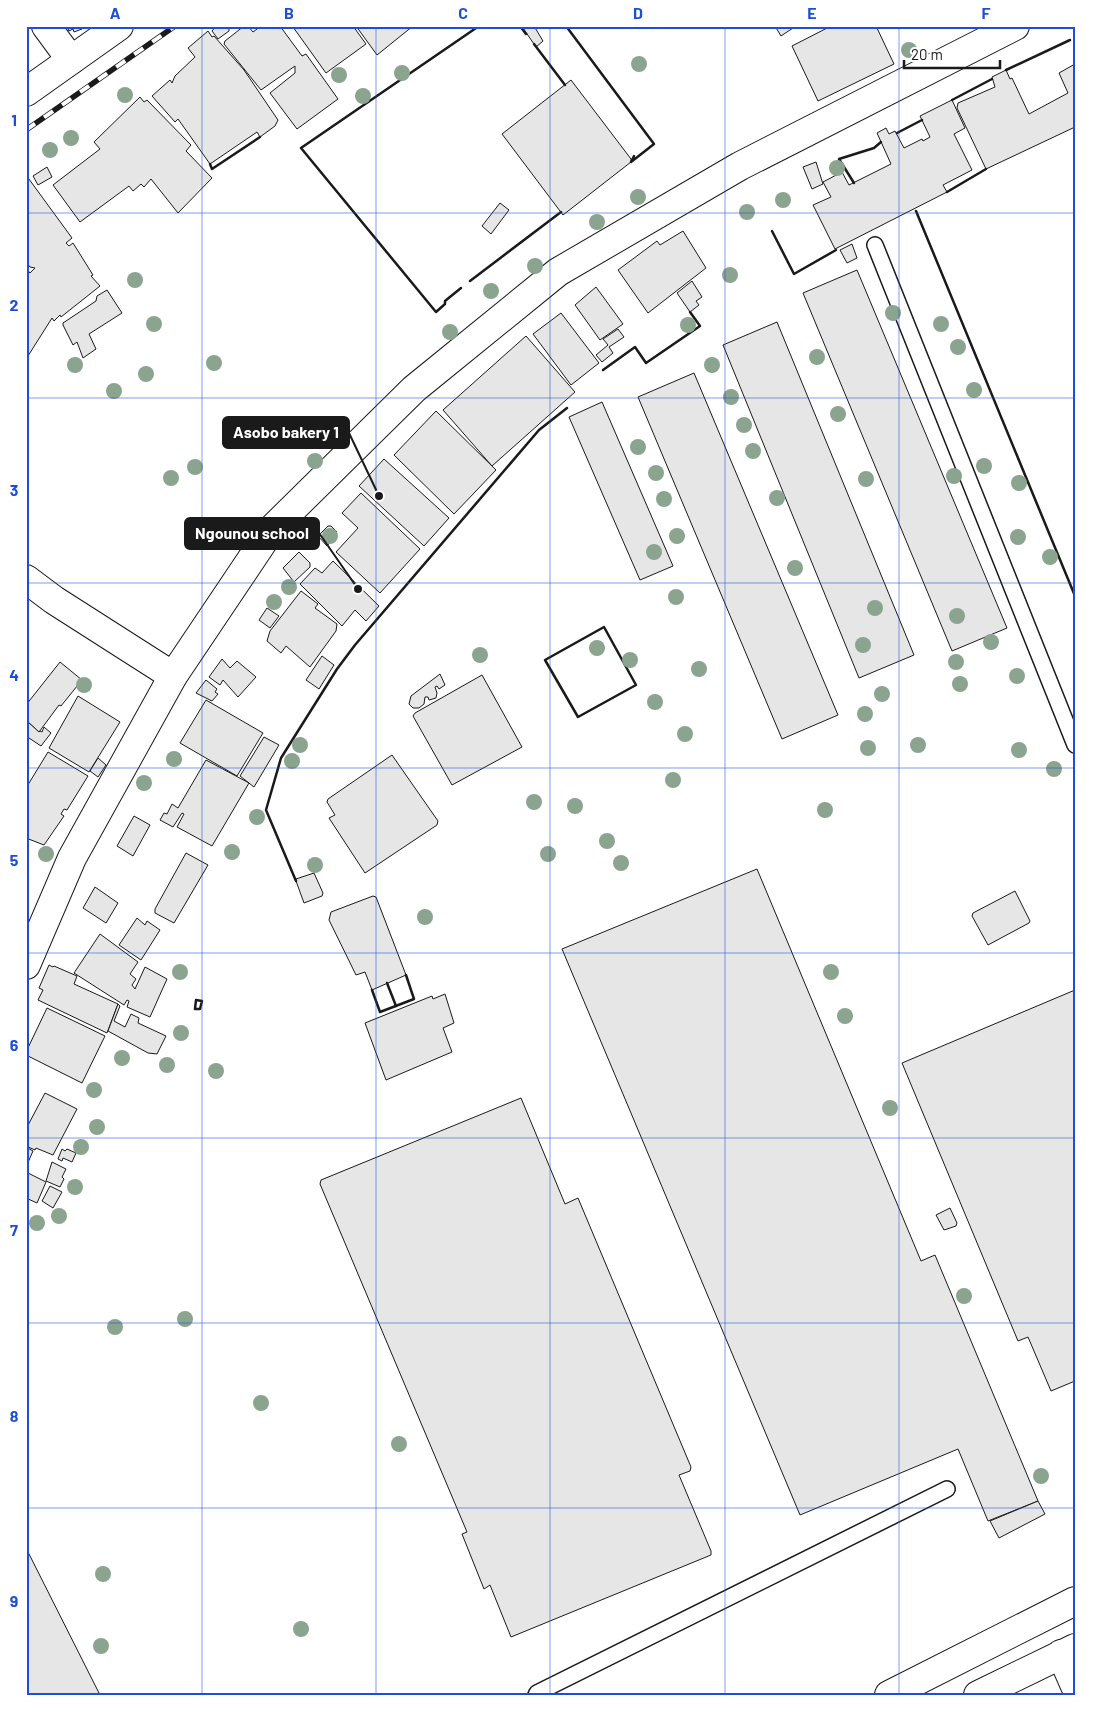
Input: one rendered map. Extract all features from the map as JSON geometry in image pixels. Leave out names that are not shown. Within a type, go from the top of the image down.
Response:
[{"type":"main road","points":[[46,26],[71,60]]},
{"type":"main road","points":[[26,92],[120,26]]},
{"type":"main road","points":[[26,965],[72,858],[173,676],[271,530],[414,389],[558,272],[740,166],[1015,26]]},
{"type":"main road","points":[[26,579],[54,600],[173,676]]},
{"type":"main road","points":[[902,1692],[1075,1600]]},
{"type":"main road","points":[[978,1695],[1068,1651],[1075,1686]]},
{"type":"lane","points":[[875,245],[1075,745]]},
{"type":"lane","points":[[536,1695],[947,1489]]},
{"type":"building","points":[[67,26],[81,26],[82,29],[74,32],[73,29],[69,31]]},
{"type":"building","points":[[216,26],[228,26],[229,31],[218,39],[212,31]]},
{"type":"building","points":[[244,26],[248,26],[253,32],[261,26],[280,26],[302,56],[306,54],[338,99],[297,129],[270,93],[295,73],[295,66],[261,90],[224,44],[225,41]]},
{"type":"building","points":[[353,26],[366,44],[326,73],[293,27]]},
{"type":"building","points":[[356,26],[413,26],[377,55]]},
{"type":"building","points":[[525,26],[534,26],[543,41],[536,47],[523,28]]},
{"type":"building","points":[[775,26],[796,26],[781,36]]},
{"type":"building","points":[[831,26],[876,26],[894,64],[818,101],[792,46]]},
{"type":"building","points":[[208,31],[244,70],[278,120],[275,126],[260,137],[257,132],[210,164],[178,119],[175,122],[152,96],[170,80],[172,83],[175,76],[195,57],[188,48]]},
{"type":"building","points":[[1075,64],[1075,127],[986,169],[957,108],[958,103],[995,87],[992,77],[1006,70],[1010,79],[1012,78],[1029,114],[1068,93],[1059,73]]},
{"type":"building","points":[[571,80],[631,159],[631,162],[563,215],[502,134]]},
{"type":"building","points":[[140,97],[144,102],[147,100],[191,145],[186,151],[212,178],[178,213],[151,179],[144,187],[141,184],[133,191],[129,186],[80,222],[53,185],[100,149],[94,142]]},
{"type":"building","points":[[952,100],[965,128],[954,134],[972,170],[943,185],[947,192],[835,249],[813,205],[831,197],[823,182],[842,172],[849,185],[891,164],[877,133],[886,128],[889,134],[895,131],[904,148],[922,139],[923,141],[930,137],[920,116]]},
{"type":"building","points":[[816,162],[823,184],[812,189],[803,167]]},
{"type":"building","points":[[47,167],[52,177],[38,185],[33,176]]},
{"type":"building","points":[[26,175],[72,238],[66,243],[69,246],[73,243],[93,275],[91,276],[100,286],[61,317],[60,315],[54,321],[52,318],[28,356],[26,356],[26,268],[30,273],[35,268],[30,267],[26,262]]},
{"type":"building","points":[[500,203],[509,210],[491,234],[482,226]]},
{"type":"building","points":[[683,231],[706,268],[648,313],[618,270],[657,241],[660,245]]},
{"type":"building","points":[[852,244],[857,258],[847,263],[840,250]]},
{"type":"building","points":[[857,270],[1007,628],[952,651],[803,293]]},
{"type":"building","points":[[692,281],[702,297],[696,301],[699,305],[690,312],[677,293]]},
{"type":"building","points":[[596,287],[623,324],[600,340],[575,305]]},
{"type":"building","points":[[107,290],[122,313],[89,334],[96,349],[83,358],[77,342],[73,345],[63,323],[96,301],[97,296]]},
{"type":"building","points":[[561,313],[599,363],[571,385],[533,334]]},
{"type":"building","points":[[777,322],[914,655],[859,678],[723,345]]},
{"type":"building","points":[[618,329],[624,337],[609,347],[613,353],[602,362],[596,355],[608,345],[603,339]]},
{"type":"building","points":[[526,336],[575,392],[492,466],[443,410]]},
{"type":"building","points":[[694,373],[838,715],[782,739],[638,397]]},
{"type":"building","points":[[602,402],[673,566],[640,580],[569,417]]},
{"type":"building","points":[[436,411],[496,470],[454,514],[394,455]]},
{"type":"building","points":[[384,459],[449,518],[424,546],[359,486]]},
{"type":"building","points":[[361,493],[420,549],[380,593],[336,552],[358,528],[342,513]]},
{"type":"building","points":[[328,526],[331,526],[337,532],[330,538],[332,540],[327,546],[318,536]]},
{"type":"building","points":[[299,552],[310,563],[310,567],[294,582],[283,568]]},
{"type":"building","points":[[333,561],[379,606],[366,621],[355,610],[342,626],[300,584],[315,568],[322,573]]},
{"type":"building","points":[[301,591],[318,604],[315,608],[337,624],[336,631],[310,667],[286,646],[281,653],[267,641],[270,631]]},
{"type":"building","points":[[267,608],[279,616],[270,628],[259,620]]},
{"type":"building","points":[[322,656],[334,665],[319,689],[306,680]]},
{"type":"building","points":[[222,659],[230,668],[237,661],[256,677],[238,697],[223,680],[220,685],[209,677]]},
{"type":"building","points":[[60,662],[82,680],[61,706],[59,705],[39,732],[28,722],[26,724],[26,705]]},
{"type":"building","points":[[440,674],[445,685],[439,689],[437,686],[435,687],[436,698],[429,700],[428,697],[425,697],[424,704],[419,708],[413,708],[409,704],[411,696]]},
{"type":"building","points":[[482,675],[522,747],[452,785],[413,716],[415,713]]},
{"type":"building","points":[[206,680],[217,689],[215,692],[218,694],[212,701],[196,693]]},
{"type":"building","points":[[78,696],[120,722],[89,772],[49,748]]},
{"type":"building","points":[[206,700],[263,733],[237,776],[180,743]]},
{"type":"building","points":[[28,722],[39,732],[42,732],[44,727],[51,733],[41,746],[26,736]]},
{"type":"building","points":[[264,737],[279,745],[254,787],[240,776]]},
{"type":"building","points":[[48,752],[88,776],[67,810],[64,809],[61,814],[64,816],[44,845],[26,838],[26,788]]},
{"type":"building","points":[[392,755],[438,821],[437,825],[365,873],[329,818],[335,815],[327,802],[328,799]]},
{"type":"building","points":[[98,758],[106,765],[98,777],[90,771]]},
{"type":"building","points":[[206,760],[249,783],[212,846],[177,827],[184,814],[182,813],[173,827],[160,820],[164,813],[167,814],[172,804],[178,808]]},
{"type":"building","points":[[134,816],[150,825],[133,856],[117,846]]},
{"type":"building","points":[[186,853],[208,865],[174,923],[155,913],[155,909]]},
{"type":"building","points":[[757,869],[921,1261],[935,1255],[1038,1501],[988,1521],[958,1449],[800,1515],[562,949]]},
{"type":"building","points":[[314,873],[323,893],[322,896],[304,903],[296,879]]},
{"type":"building","points":[[95,887],[118,903],[106,923],[83,908]]},
{"type":"building","points":[[1015,891],[1030,921],[1029,923],[988,945],[972,916],[973,913]]},
{"type":"building","points":[[373,896],[376,897],[406,975],[372,990],[365,972],[356,975],[329,920],[331,912]]},
{"type":"building","points":[[137,918],[145,925],[147,921],[160,930],[141,960],[119,945]]},
{"type":"building","points":[[100,934],[138,962],[130,974],[136,979],[132,985],[135,989],[145,967],[167,979],[150,1017],[127,1007],[129,1001],[127,1000],[124,1005],[74,973]]},
{"type":"building","points":[[49,965],[77,976],[74,984],[118,1004],[107,1033],[38,1000],[43,990],[39,988]]},
{"type":"building","points":[[1075,990],[1075,1381],[1051,1391],[1028,1337],[1018,1341],[902,1063]]},
{"type":"building","points":[[445,994],[454,1023],[443,1028],[452,1052],[386,1080],[365,1023],[432,996],[433,999]]},
{"type":"building","points":[[118,1004],[120,1006],[114,1021],[125,1027],[131,1014],[139,1018],[138,1023],[166,1036],[157,1054],[148,1053],[108,1031]]},
{"type":"building","points":[[47,1008],[105,1036],[82,1083],[26,1055]]},
{"type":"building","points":[[45,1093],[77,1109],[53,1155],[26,1146],[26,1129]]},
{"type":"building","points":[[521,1098],[565,1204],[578,1198],[691,1467],[690,1471],[679,1475],[711,1555],[511,1637],[490,1585],[484,1589],[462,1534],[467,1532],[320,1184],[321,1180]]},
{"type":"building","points":[[26,1147],[33,1151],[26,1167]]},
{"type":"building","points":[[62,1149],[76,1153],[72,1162],[63,1158],[62,1161],[58,1159]]},
{"type":"building","points":[[52,1162],[66,1169],[60,1187],[46,1181]]},
{"type":"building","points":[[26,1172],[46,1182],[37,1203],[26,1198]]},
{"type":"building","points":[[50,1186],[62,1192],[53,1208],[42,1201]]},
{"type":"building","points":[[950,1208],[957,1223],[956,1226],[944,1230],[936,1215]]},
{"type":"building","points":[[1038,1501],[1045,1514],[999,1538],[990,1521]]},
{"type":"building","points":[[26,1548],[100,1695],[26,1695]]},
{"type":"railway","points":[[26,130],[175,26]]},
{"type":"wall","points":[[461,288],[445,301],[445,304],[436,312],[301,148],[479,26]]},
{"type":"wall","points":[[520,26],[526,34]]},
{"type":"wall","points":[[566,26],[654,144],[631,162],[634,156]]},
{"type":"wall","points":[[1006,70],[1070,40]]},
{"type":"wall","points":[[534,44],[565,85]]},
{"type":"wall","points":[[952,100],[992,79]]},
{"type":"wall","points":[[897,133],[922,120]]},
{"type":"wall","points":[[210,164],[212,169],[260,137]]},
{"type":"wall","points":[[854,183],[839,159],[874,148],[881,142]]},
{"type":"wall","points":[[947,192],[986,169]]},
{"type":"wall","points":[[916,211],[1075,596]]},
{"type":"wall","points":[[470,281],[561,212]]},
{"type":"wall","points":[[772,231],[794,274],[836,250]]},
{"type":"wall","points":[[603,370],[635,347],[646,363],[700,326],[690,312]]},
{"type":"wall","points":[[296,881],[266,810],[281,758],[337,669],[355,645],[539,430],[567,408]]},
{"type":"wall","points":[[604,627],[636,685],[578,717],[545,660],[604,627]]},
{"type":"wall","points":[[372,990],[380,1012],[414,999],[406,975]]},
{"type":"wall","points":[[387,983],[396,1006]]},
{"type":"wall","points":[[196,1000],[202,1001],[200,1009],[195,1009],[196,1000]]},
{"type":"place","name":"Asobo bakery 1","points":[[379,496]]},
{"type":"place","name":"Ngounou school","points":[[358,589]]}]
